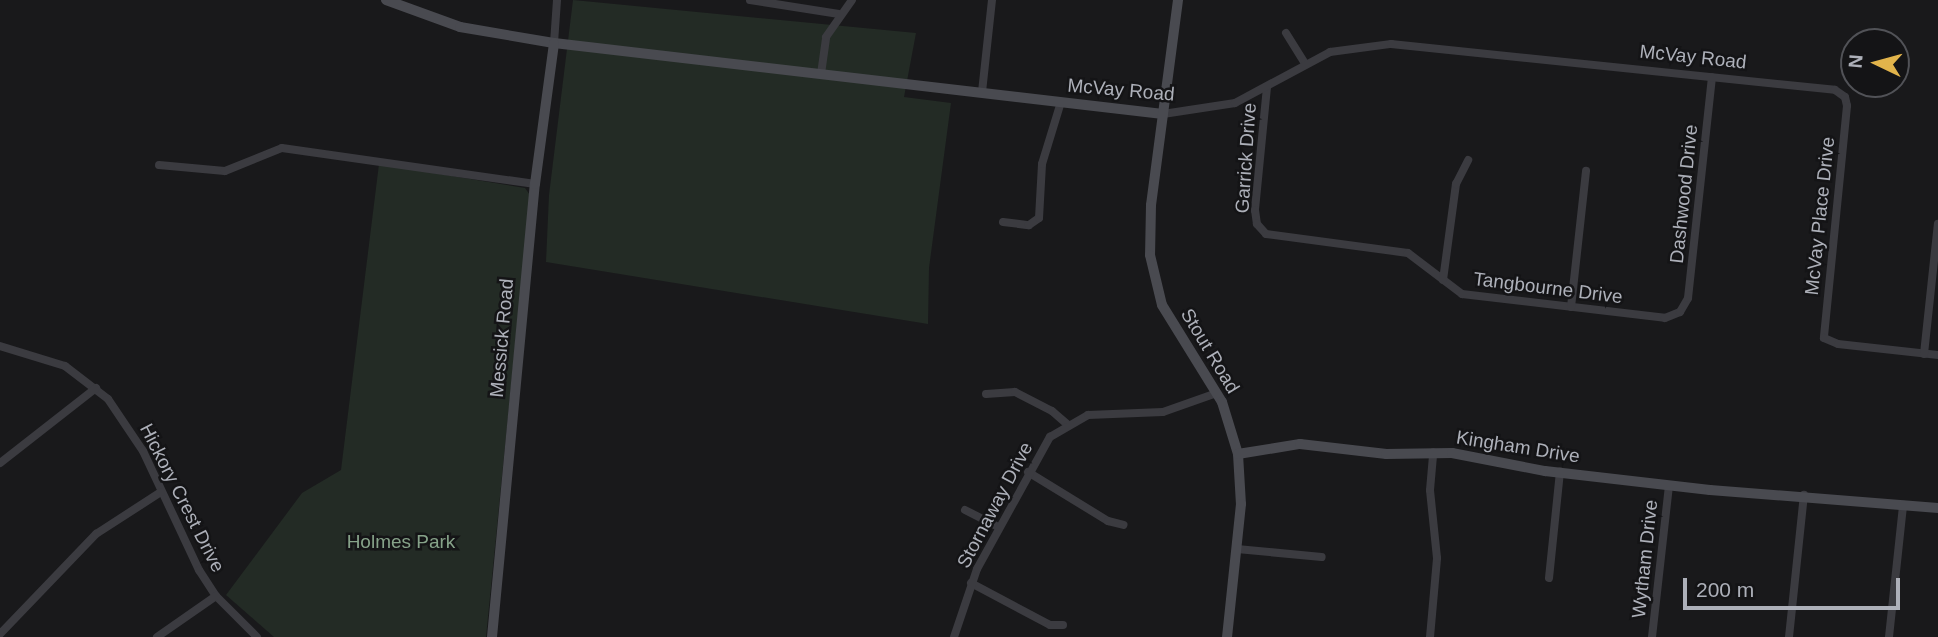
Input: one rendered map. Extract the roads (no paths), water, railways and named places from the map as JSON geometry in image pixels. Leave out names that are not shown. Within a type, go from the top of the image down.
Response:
[{"type":"street","name":"McVay Road","points":[[386,0],[460,27],[554,43],[1163,114],[1221,107],[1267,87],[1305,64],[1352,47],[1421,44],[1832,90],[1840,94]]},
{"type":"street","points":[[554,43],[557,0]]},
{"type":"street","points":[[750,0],[839,14]]},
{"type":"street","points":[[821,74],[826,37],[839,14],[852,0]]},
{"type":"street","points":[[982,93],[992,0]]},
{"type":"street","name":"Stout Road","points":[[1178,0],[1150,222],[1153,271],[1170,321],[1217,393],[1238,454],[1242,488],[1227,637]]},
{"type":"street","points":[[1286,33],[1305,64]]},
{"type":"street","name":"Messick Road","points":[[492,637],[535,184],[554,43]]},
{"type":"street","name":"Dashwood Drive","points":[[1680,312],[1689,295],[1712,77]]},
{"type":"street","name":"Garrick Drive","points":[[1261,230],[1255,210],[1267,87]]},
{"type":"street","name":"McVay Place Drive","points":[[1845,98],[1825,340],[1924,354]]},
{"type":"street","points":[[1003,222],[1029,225],[1039,218],[1042,164],[1061,102]]},
{"type":"street","points":[[159,165],[225,171],[282,148],[535,184]]},
{"type":"street","points":[[1443,280],[1457,177],[1468,160]]},
{"type":"street","points":[[1571,307],[1586,171]]},
{"type":"street","points":[[1938,223],[1924,354],[1938,355]]},
{"type":"street","name":"Tangbourne Drive","points":[[1261,230],[1272,236],[1405,252],[1462,294],[1661,318],[1680,312]]},
{"type":"street","name":"Hickory Crest Drive","points":[[0,346],[46,358],[96,388],[131,430],[185,545],[216,596],[257,637]]},
{"type":"street","points":[[0,463],[96,388]]},
{"type":"street","points":[[986,394],[1000,390],[1022,395],[1067,424]]},
{"type":"street","name":"Stornaway Drive","points":[[954,637],[971,583],[1028,472],[1050,437],[1067,424],[1102,411],[1176,410],[1217,393]]},
{"type":"street","name":"Kingham Drive","points":[[1238,454],[1300,444],[1386,454],[1433,452],[1488,457],[1560,472],[1669,485],[1938,508]]},
{"type":"street","points":[[1430,637],[1437,558],[1430,490],[1433,452]]},
{"type":"street","points":[[1028,472],[1108,521],[1124,525]]},
{"type":"street","points":[[1549,578],[1560,472]]},
{"type":"street","name":"Wytham Drive","points":[[1653,637],[1669,485]]},
{"type":"street","points":[[0,634],[96,534],[161,492]]},
{"type":"street","points":[[1789,637],[1804,495]]},
{"type":"street","points":[[1889,637],[1903,505]]},
{"type":"street","points":[[965,510],[999,527]]},
{"type":"street","points":[[1237,549],[1322,557]]},
{"type":"street","points":[[971,583],[1051,625],[1063,625]]},
{"type":"street","points":[[157,637],[216,596]]},
{"type":"park label","name":"Holmes Park","points":[[401,542]]}]
